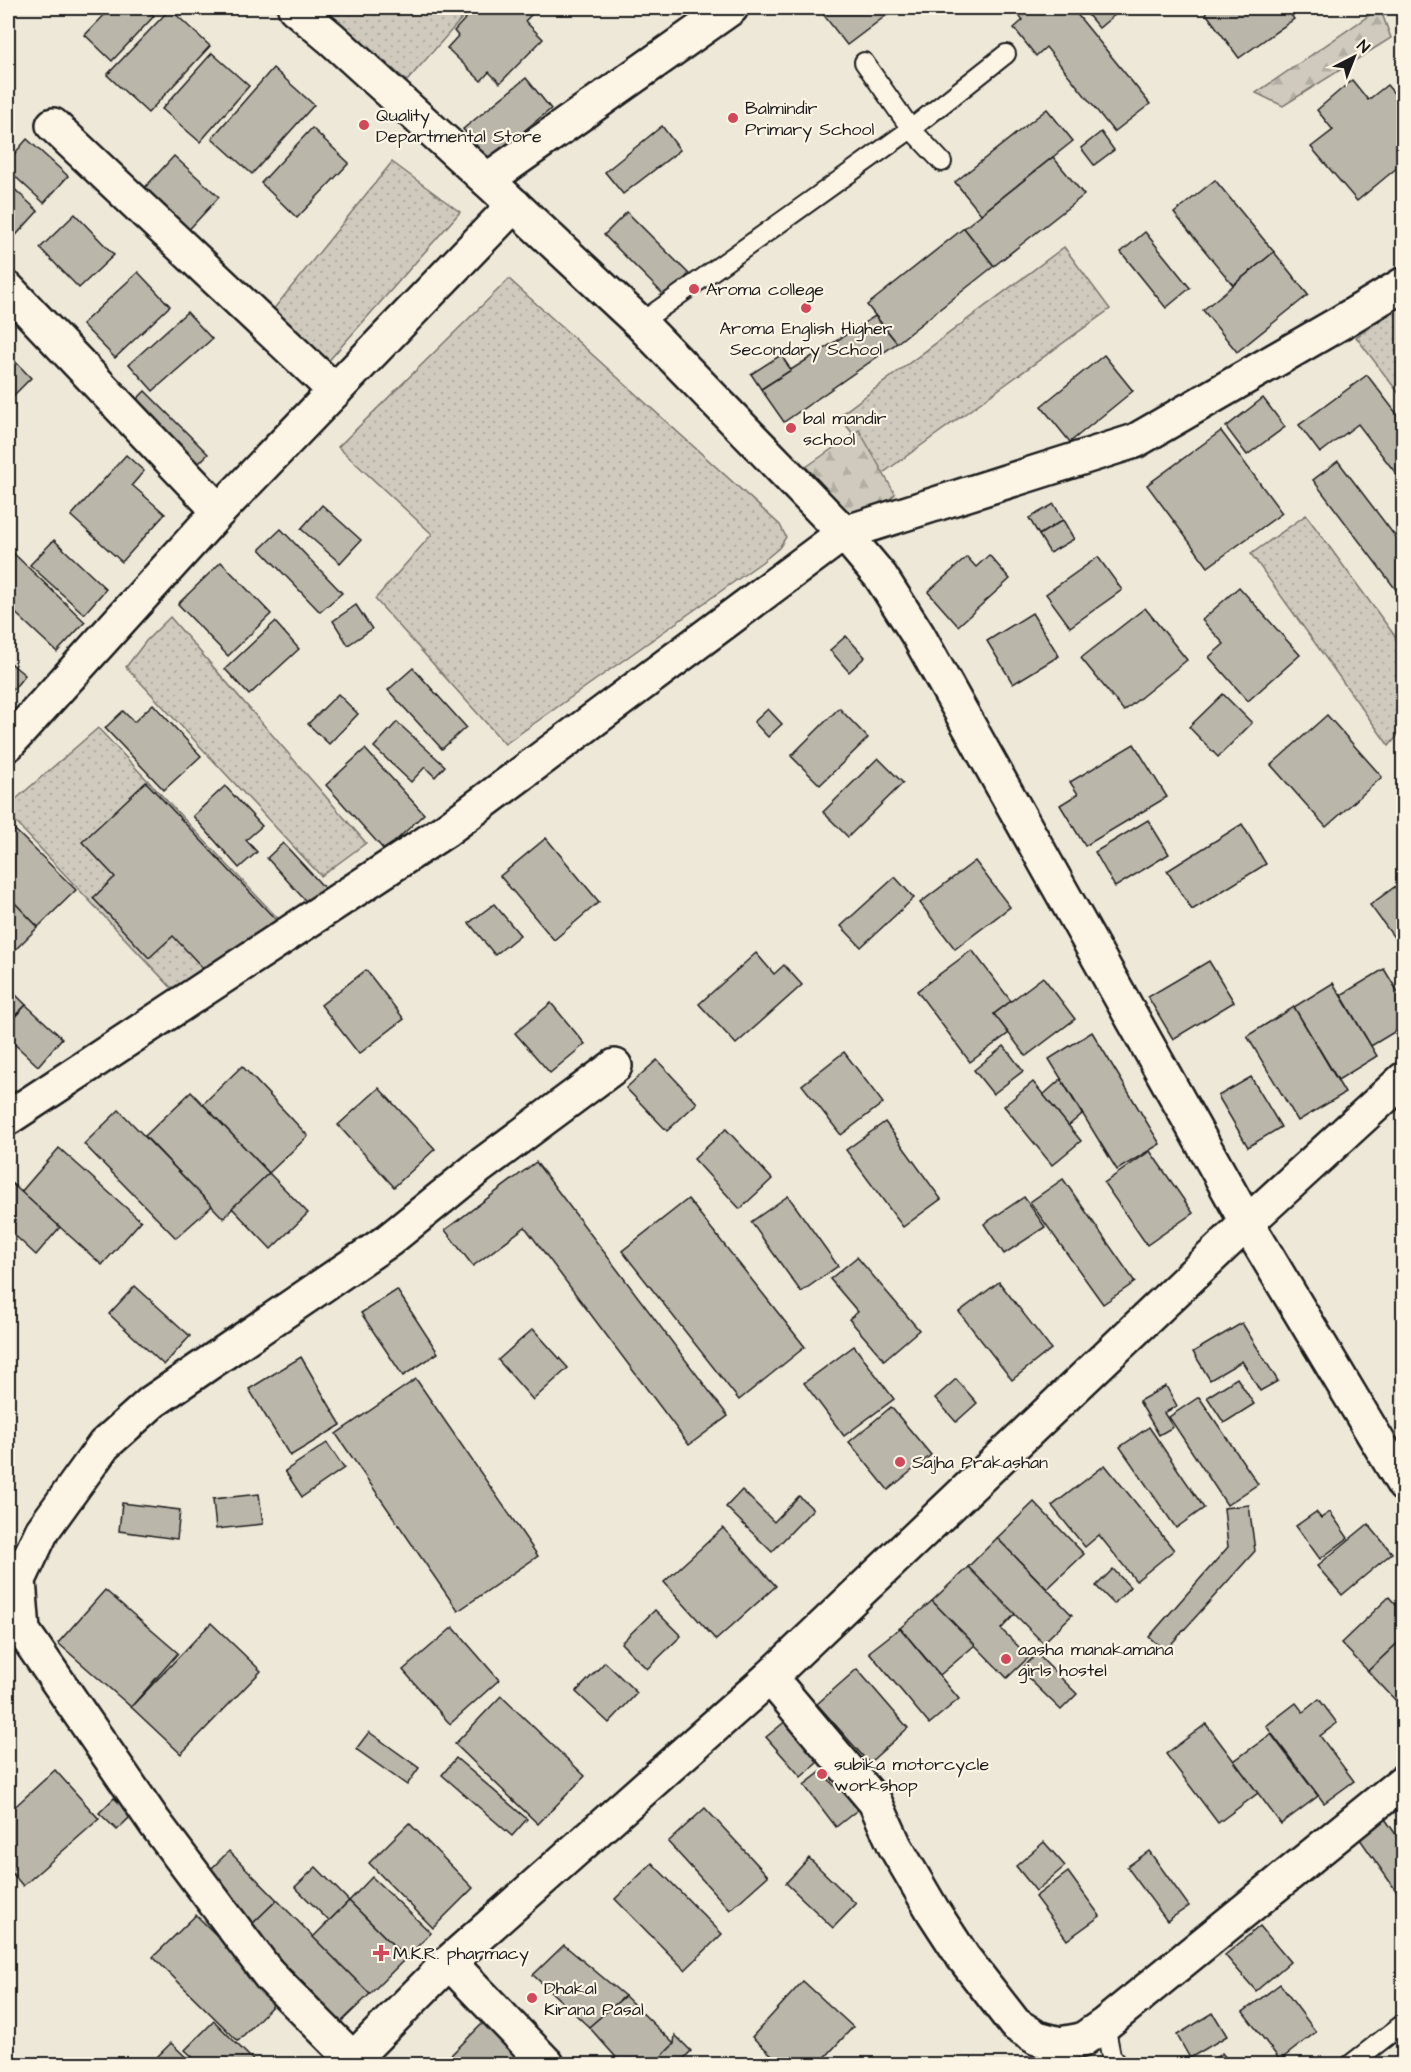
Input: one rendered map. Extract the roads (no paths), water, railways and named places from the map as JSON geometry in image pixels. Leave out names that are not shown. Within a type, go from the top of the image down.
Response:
[{"type":"street","points":[[295,8],[487,180],[640,323],[844,533],[880,577],[918,635],[1246,1223],[1404,1485]]},
{"type":"street","points":[[487,180],[731,8]]},
{"type":"street","points":[[52,124],[335,392]]},
{"type":"street","points":[[8,744],[219,512],[514,206]]},
{"type":"street","points":[[8,1118],[446,830],[844,533],[1135,441],[1404,284]]},
{"type":"street","points":[[8,290],[219,512]]},
{"type":"street","points":[[615,1066],[479,1167],[389,1240],[152,1402],[104,1445],[42,1531],[19,1580],[15,1627],[155,1823],[270,1976],[350,2062],[448,1962],[770,1677],[1246,1223],[1404,1079]]},
{"type":"street","points":[[770,1677],[875,1802],[895,1846],[933,1911],[963,1957],[1015,2024],[1037,2038],[1060,2044],[1082,2040],[1105,2024],[1404,1781]]},
{"type":"street","points":[[448,1962],[547,2064]]},
{"type":"lane","points":[[640,323],[911,129],[1005,54]]},
{"type":"lane","points":[[864,62],[911,129],[942,162]]},
{"type":"lane","points":[[1351,2064],[1404,2023]]},
{"type":"lane","points":[[1105,2024],[1111,2056],[1118,2064]]},
{"type":"place","name":"Balmindir Primary School","points":[[733,118]]},
{"type":"place","name":"Quality Departmental Store","points":[[364,125]]},
{"type":"place","name":"Aroma college","points":[[694,289]]},
{"type":"place","name":"Aroma English Higher Secondary School","points":[[806,308]]},
{"type":"place","name":"bal mandir school","points":[[791,428]]},
{"type":"place","name":"Sajha Prakashan","points":[[900,1462]]},
{"type":"place","name":"aasha manakamana girls hostel","points":[[1006,1659]]},
{"type":"place","name":"subika motorcycle workshop","points":[[822,1774]]},
{"type":"place","name":"M.K.R. pharmacy","points":[[381,1953]]},
{"type":"place","name":"Dhakal Kirana Pasal","points":[[532,1998]]}]
